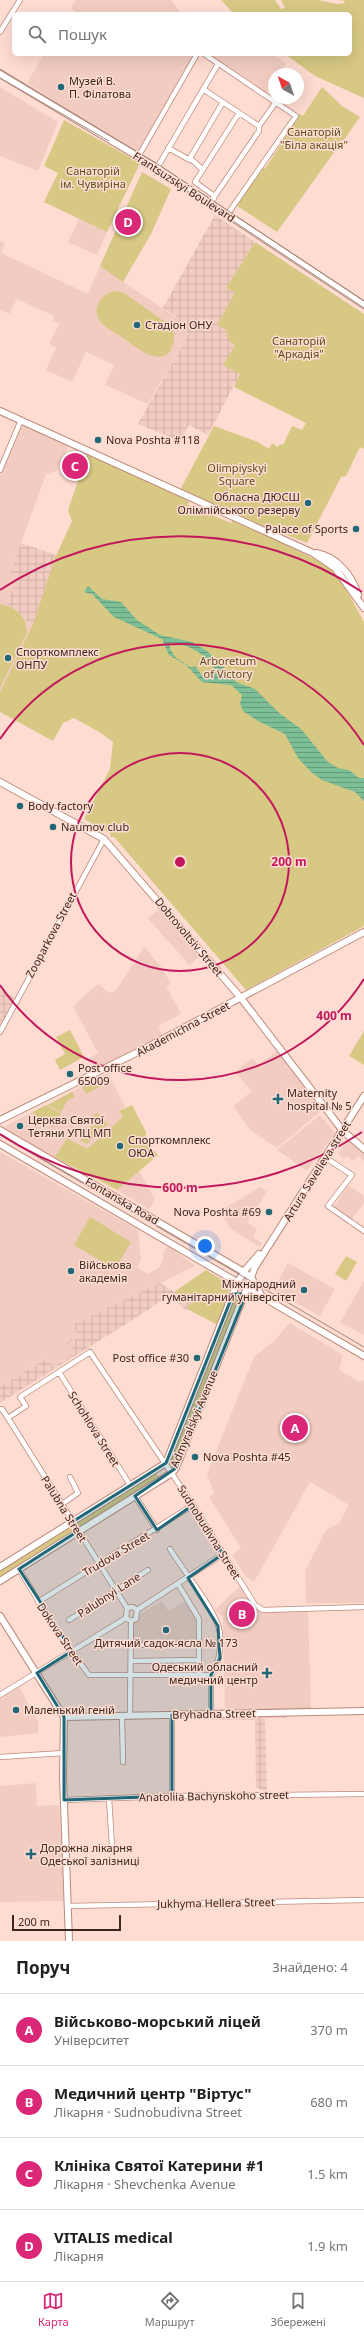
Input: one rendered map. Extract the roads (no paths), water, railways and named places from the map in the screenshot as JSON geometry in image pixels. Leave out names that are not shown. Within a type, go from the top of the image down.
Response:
[{"type":"main road","name":"Frantsuzskyi Boulevard","points":[[0,74],[212,201],[227,215],[364,305]]},
{"type":"main road","points":[[0,411],[314,553],[335,568],[359,599],[364,608]]},
{"type":"main road","name":"Dobrovoltsiv Street","points":[[0,782],[104,839],[241,998],[343,1131],[364,1149]]},
{"type":"main road","name":"Akademichna Street","points":[[0,1120],[108,1068],[364,932]]},
{"type":"main road","name":"Artura Savelieva street","points":[[248,1289],[255,1267],[268,1245],[326,1158],[364,1096]]},
{"type":"main road","name":"Fontanska Road","points":[[0,1130],[244,1272],[252,1279]]},
{"type":"main road","name":"Fontanska Road","points":[[0,1144],[237,1284],[248,1289]]},
{"type":"main road","name":"Artura Savelieva street","points":[[237,1284],[244,1272],[268,1245]]},
{"type":"main road","points":[[226,1277],[233,1273],[232,1266]]},
{"type":"main road","points":[[252,1279],[262,1296]]},
{"type":"main road","name":"Admyralskyi Avenue","points":[[0,1567],[166,1463],[237,1284]]},
{"type":"main road","points":[[248,1289],[364,1356]]},
{"type":"main road","name":"Admyralskyi Avenue","points":[[0,1581],[172,1473],[177,1465],[248,1289]]},
{"type":"main road","points":[[233,1294],[239,1293],[244,1299]]},
{"type":"main road","points":[[0,1616],[64,1717],[64,1800],[69,1941]]},
{"type":"main road","name":"Bryhadna Street","points":[[64,1717],[364,1711]]},
{"type":"street","points":[[12,12],[20,0]]},
{"type":"street","points":[[0,32],[12,13]]},
{"type":"street","points":[[138,157],[196,56]]},
{"type":"street","points":[[207,56],[268,97]]},
{"type":"street","points":[[157,168],[218,64]]},
{"type":"street","points":[[203,89],[259,126]]},
{"type":"street","points":[[190,160],[223,102]]},
{"type":"street","points":[[212,201],[259,132],[259,126],[275,104]]},
{"type":"street","points":[[227,215],[296,116],[279,104]]},
{"type":"street","points":[[212,201],[214,195],[195,182],[239,113]]},
{"type":"street","points":[[168,148],[190,160],[203,170]]},
{"type":"street","points":[[0,470],[21,420]]},
{"type":"street","name":"Zooparkova Street","points":[[0,1032],[104,839]]},
{"type":"street","points":[[326,1158],[352,1175],[328,1206],[364,1231]]},
{"type":"street","name":"Sudnobudivna Street","points":[[58,1372],[90,1352],[166,1463],[255,1605],[263,1610],[364,1607]]},
{"type":"street","points":[[8,1418],[26,1406],[20,1397],[58,1372]]},
{"type":"street","name":"Schohlova Street","points":[[58,1372],[130,1485]]},
{"type":"street","name":"Palubna Street","points":[[1,1409],[127,1608]]},
{"type":"street","points":[[62,1504],[78,1493],[70,1477]]},
{"type":"street","points":[[135,1496],[157,1530]]},
{"type":"street","name":"Trudova Street","points":[[38,1602],[157,1530],[193,1505]]},
{"type":"street","points":[[170,1549],[218,1626],[220,1658],[218,1668],[211,1675],[211,1714]]},
{"type":"street","points":[[137,1610],[223,1554]]},
{"type":"street","name":"Dokova Street","points":[[19,1569],[38,1602],[89,1675],[211,1675]]},
{"type":"street","name":"Palubnyi Lane","points":[[69,1620],[148,1570]]},
{"type":"street","points":[[178,1584],[199,1619],[199,1674]]},
{"type":"street","points":[[126,1618],[127,1608],[133,1607],[137,1610]]},
{"type":"street","points":[[131,1621],[138,1616],[137,1610]]},
{"type":"street","points":[[126,1618],[131,1621]]},
{"type":"street","points":[[0,1696],[126,1618]]},
{"type":"street","points":[[130,1715],[131,1621]]},
{"type":"street","points":[[131,1645],[178,1645]]},
{"type":"street","points":[[131,1661],[199,1660]]},
{"type":"street","points":[[122,1715],[123,1762]]},
{"type":"street","points":[[172,1715],[172,1796]]},
{"type":"street","points":[[0,1757],[64,1753]]},
{"type":"street","name":"Anatoliia Bachynskoho street","points":[[64,1800],[172,1796],[364,1794]]},
{"type":"street","points":[[109,1798],[112,1846]]},
{"type":"street","name":"Jukhyma Hellera Street","points":[[68,1906],[364,1900]]},
{"type":"tram line","points":[[0,69],[159,165],[364,301]]},
{"type":"tram line","points":[[0,78],[109,141]]},
{"type":"tram line","points":[[182,187],[364,308]]},
{"type":"tram line","points":[[0,1135],[364,1347]]},
{"type":"place","name":"Музей В. П. Філатова","points":[[61,87]]},
{"type":"place","name":"VITALIS medical","points":[[128,222]]},
{"type":"place","name":"Стадіон ОНУ","points":[[137,325]]},
{"type":"place","name":"Nova Poshta #118","points":[[98,440]]},
{"type":"place","name":"Клініка Святої Катерини #1","points":[[75,466]]},
{"type":"place","name":"Обласна ДЮСШ Олімпійського резерву","points":[[308,503]]},
{"type":"place","name":"Palace of Sports","points":[[356,529]]},
{"type":"place","name":"Спорткомплекс ОНПУ","points":[[8,658]]},
{"type":"place","name":"Body factory","points":[[20,806]]},
{"type":"place","name":"Naumov club","points":[[53,827]]},
{"type":"place","name":"Post office 65009","points":[[70,1074]]},
{"type":"place","name":"Maternity hospital № 5","points":[[278,1099]]},
{"type":"place","name":"Церква Святої Тетяни УПЦ МП","points":[[20,1126]]},
{"type":"place","name":"Спорткомплекс ОЮА","points":[[120,1146]]},
{"type":"place","name":"Nova Poshta #69","points":[[269,1212]]},
{"type":"place","name":"Військова академія","points":[[71,1271]]},
{"type":"place","name":"Міжнародний гуманітарний універсітет","points":[[304,1290]]},
{"type":"place","name":"Post office #30","points":[[197,1358]]},
{"type":"place","name":"Військово-морський ліцей","points":[[295,1428]]},
{"type":"place","name":"Nova Poshta #45","points":[[195,1457]]},
{"type":"place","name":"Медичний центр \"Віртус\"","points":[[242,1614]]},
{"type":"place","name":"Дитячий садок-ясла № 173","points":[[166,1630]]},
{"type":"place","name":"Одеський обласний медичний центр","points":[[267,1673]]},
{"type":"place","name":"Маленький геній","points":[[16,1710]]},
{"type":"place","name":"Дорожна лікарня Одеської залізниці","points":[[31,1854]]},
{"type":"park label","name":"Санаторій \"Біла акація\"","points":[[314,138]]},
{"type":"park label","name":"Санаторій ім. Чувиріна","points":[[93,177]]},
{"type":"park label","name":"Санаторій \"Аркадія\"","points":[[299,347]]},
{"type":"park label","name":"Olimpiyskyi Square","points":[[237,474]]},
{"type":"park label","name":"Arboretum of Victory","points":[[228,667]]}]
